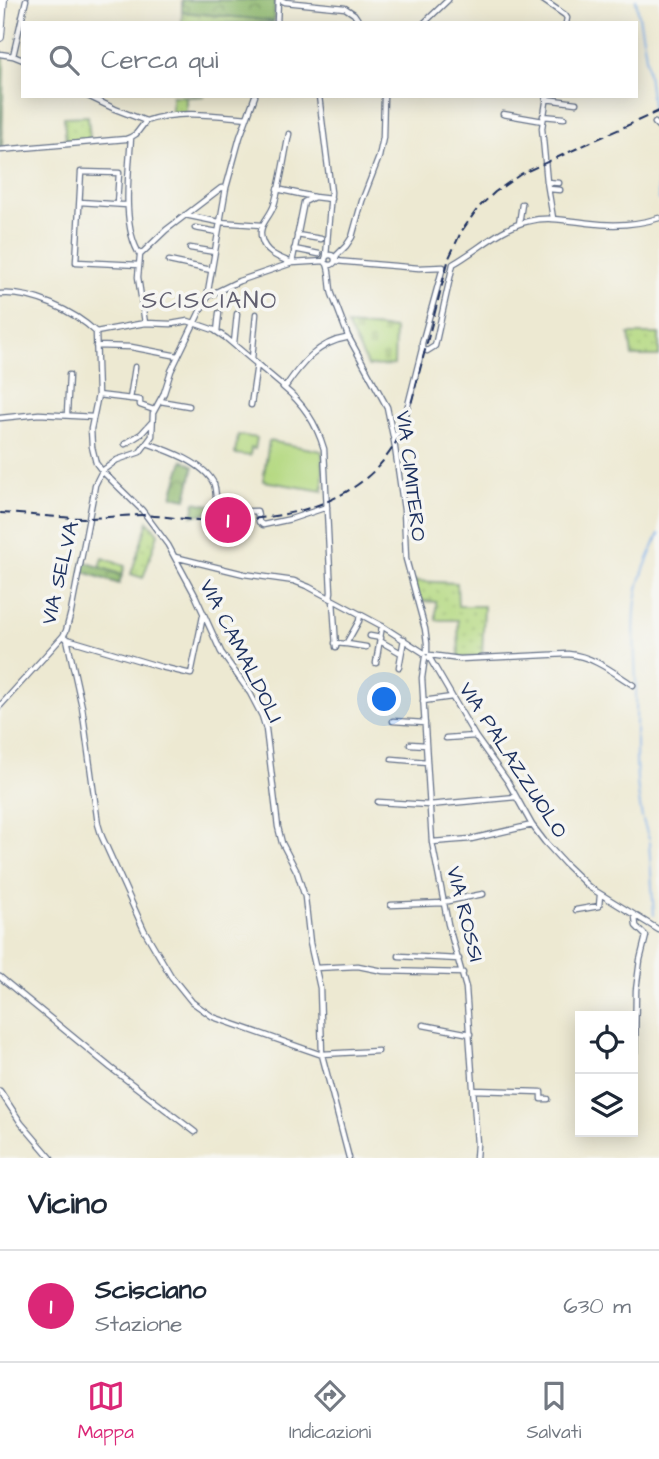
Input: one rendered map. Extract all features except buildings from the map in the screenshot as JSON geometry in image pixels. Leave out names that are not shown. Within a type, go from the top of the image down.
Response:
[{"type":"highway","points":[[0,37],[3,0]]},
{"type":"street","points":[[21,21],[26,0]]},
{"type":"street","points":[[426,21],[448,0]]},
{"type":"street","points":[[543,0],[565,15],[566,21]]},
{"type":"street","points":[[277,21],[280,2],[345,8],[354,13],[359,21]]},
{"type":"street","points":[[13,56],[21,22]]},
{"type":"street","points":[[2,54],[21,59]]},
{"type":"street","points":[[92,98],[146,121]]},
{"type":"street","points":[[0,295],[32,297],[76,316],[96,332],[98,395],[91,429],[96,463],[102,471],[117,460],[140,452],[152,436],[154,410],[207,296],[226,188],[255,98]]},
{"type":"street","points":[[319,98],[331,197],[328,250],[331,261]]},
{"type":"street","points":[[331,261],[352,237],[379,157],[383,138],[384,98]]},
{"type":"street","points":[[546,98],[543,144],[553,218]]},
{"type":"street","points":[[551,98],[576,103]]},
{"type":"street","points":[[0,150],[126,139],[136,134],[146,121],[185,114],[247,118]]},
{"type":"street","points":[[503,114],[543,119],[564,118]]},
{"type":"street","points":[[289,134],[272,209],[262,225],[261,234],[265,247],[275,256],[292,263]]},
{"type":"street","points":[[131,137],[127,205],[133,238],[140,255],[139,287],[145,323]]},
{"type":"street","points":[[117,204],[119,173],[81,172],[76,262],[139,265]]},
{"type":"street","points":[[547,182],[559,183]]},
{"type":"street","points":[[140,255],[166,230],[221,188],[226,188]]},
{"type":"street","points":[[277,189],[314,197]]},
{"type":"street","points":[[549,189],[560,190]]},
{"type":"street","points":[[292,263],[303,204],[314,197],[331,197]]},
{"type":"street","points":[[80,202],[127,205]]},
{"type":"street","points":[[519,223],[522,204]]},
{"type":"street","points":[[186,215],[219,222],[262,225]]},
{"type":"street","points":[[422,349],[429,350],[435,346],[453,264],[497,235],[519,223],[539,219],[620,225],[659,218]]},
{"type":"street","points":[[195,228],[218,232]]},
{"type":"street","points":[[297,235],[321,239]]},
{"type":"street","points":[[190,248],[215,252]]},
{"type":"street","points":[[294,249],[319,254]]},
{"type":"street","points":[[169,261],[211,270]]},
{"type":"street","points":[[207,296],[239,281],[292,263],[331,261],[419,268],[443,267],[405,417],[394,440]]},
{"type":"street","name":"VIA CIMITERO","points":[[331,261],[330,287],[345,337],[352,342],[387,407],[404,510],[406,559],[425,629],[427,655]]},
{"type":"street","points":[[217,332],[219,313]]},
{"type":"street","points":[[234,344],[237,314]]},
{"type":"street","points":[[252,359],[256,314]]},
{"type":"street","points":[[96,332],[145,323],[171,324],[186,321],[217,332],[284,385],[312,419],[324,449],[336,645],[366,647]]},
{"type":"street","points":[[284,385],[313,352],[345,337]]},
{"type":"street","points":[[96,346],[131,347],[178,356]]},
{"type":"street","points":[[251,405],[257,364]]},
{"type":"street","points":[[130,399],[135,367]]},
{"type":"street","points":[[67,414],[69,375]]},
{"type":"street","points":[[98,395],[140,400],[141,405],[154,410]]},
{"type":"street","points":[[160,401],[189,406]]},
{"type":"street","points":[[0,418],[39,414],[93,417]]},
{"type":"street","points":[[125,444],[141,434],[152,422]]},
{"type":"street","points":[[147,443],[171,451],[208,474],[216,489],[218,512],[257,511],[259,522],[263,526],[327,507]]},
{"type":"street","name":"VIA CAMALDOLI","points":[[102,471],[142,510],[175,557],[221,652],[258,707],[266,729],[278,827],[282,843],[303,890],[310,943],[320,988],[322,1054],[349,1158]]},
{"type":"street","name":"VIA SELVA","points":[[0,706],[65,638],[95,485],[102,471]]},
{"type":"street","name":"VIA PALAZZUOLO","points":[[175,557],[256,576],[294,581],[382,625],[427,655],[475,736],[508,782],[532,825],[565,864],[600,894],[659,930]]},
{"type":"street","points":[[346,644],[360,614]]},
{"type":"street","points":[[65,638],[191,674],[204,615]]},
{"type":"street","points":[[376,663],[382,625]]},
{"type":"street","points":[[370,636],[380,639],[401,653]]},
{"type":"street","points":[[65,638],[82,707],[102,837],[137,916],[171,976],[192,1002],[213,1017],[322,1054],[378,1051]]},
{"type":"street","points":[[399,667],[404,639]]},
{"type":"street","points":[[427,655],[448,659],[579,655],[593,660],[633,685]]},
{"type":"street","name":"VIA ROSSI","points":[[427,655],[422,678],[432,842],[443,902],[463,973],[468,1003],[476,1158]]},
{"type":"street","points":[[0,696],[7,698]]},
{"type":"street","points":[[423,701],[452,697]]},
{"type":"street","points":[[393,721],[425,723]]},
{"type":"street","points":[[446,738],[475,736]]},
{"type":"street","points":[[410,744],[426,745]]},
{"type":"street","points":[[392,759],[427,762]]},
{"type":"street","points":[[378,802],[429,804],[516,797]]},
{"type":"street","points":[[432,842],[471,839],[532,825]]},
{"type":"street","points":[[391,905],[443,902],[483,894]]},
{"type":"street","points":[[576,910],[599,906],[600,894]]},
{"type":"street","points":[[635,916],[636,926],[646,936],[636,990],[636,1011]]},
{"type":"street","points":[[399,956],[458,959]]},
{"type":"street","points":[[315,968],[358,966],[383,971],[463,973]]},
{"type":"street","points":[[0,977],[111,1068],[195,1132]]},
{"type":"street","points":[[423,1025],[470,1034]]},
{"type":"street","points":[[472,1090],[541,1092],[541,1098],[548,1099]]},
{"type":"street","points":[[0,1091],[21,1123],[51,1158]]},
{"type":"green space","points":[[182,0],[275,0],[274,21],[182,12]]},
{"type":"green space","points":[[182,12],[274,21],[182,21]]},
{"type":"green space","points":[[1,56],[4,57],[0,149]]},
{"type":"green space","points":[[172,98],[186,98],[186,113],[172,115]]},
{"type":"green space","points":[[88,116],[90,140],[66,142],[64,117]]},
{"type":"green space","points":[[347,325],[395,329],[394,365],[368,366]]},
{"type":"green space","points":[[629,334],[659,334],[659,356],[632,356]]},
{"type":"green space","points":[[238,435],[257,438],[255,449],[251,448],[250,456],[235,454]]},
{"type":"green space","points":[[269,441],[322,451],[323,491],[263,481]]},
{"type":"green space","points":[[183,460],[194,466],[186,499],[172,496]]},
{"type":"green space","points":[[195,502],[214,506],[214,511],[192,516]]},
{"type":"green space","points":[[148,521],[158,534],[143,578],[131,574]]},
{"type":"green space","points":[[103,558],[125,566],[122,575],[100,567]]},
{"type":"green space","points":[[83,561],[122,575],[119,584],[81,571]]},
{"type":"green space","points":[[413,581],[457,583],[458,606],[484,606],[482,657],[459,658],[458,620],[436,620],[436,602],[419,601]]},
{"type":"waterway","points":[[636,0],[655,128],[659,200]]},
{"type":"waterway","points":[[642,817],[636,770],[635,615],[640,582],[659,534]]},
{"type":"waterway","points":[[643,820],[649,839]]},
{"type":"waterway","points":[[649,842],[654,915]]},
{"type":"railway","points":[[0,513],[74,518],[144,515],[231,520],[297,511],[327,502],[354,487],[378,467],[397,441],[410,408],[449,258],[461,232],[478,208],[521,174],[659,111]]},
{"type":"place","name":"Scisciano","points":[[228,520]]},
{"type":"district","name":"SCISCIANO","points":[[210,301]]}]
